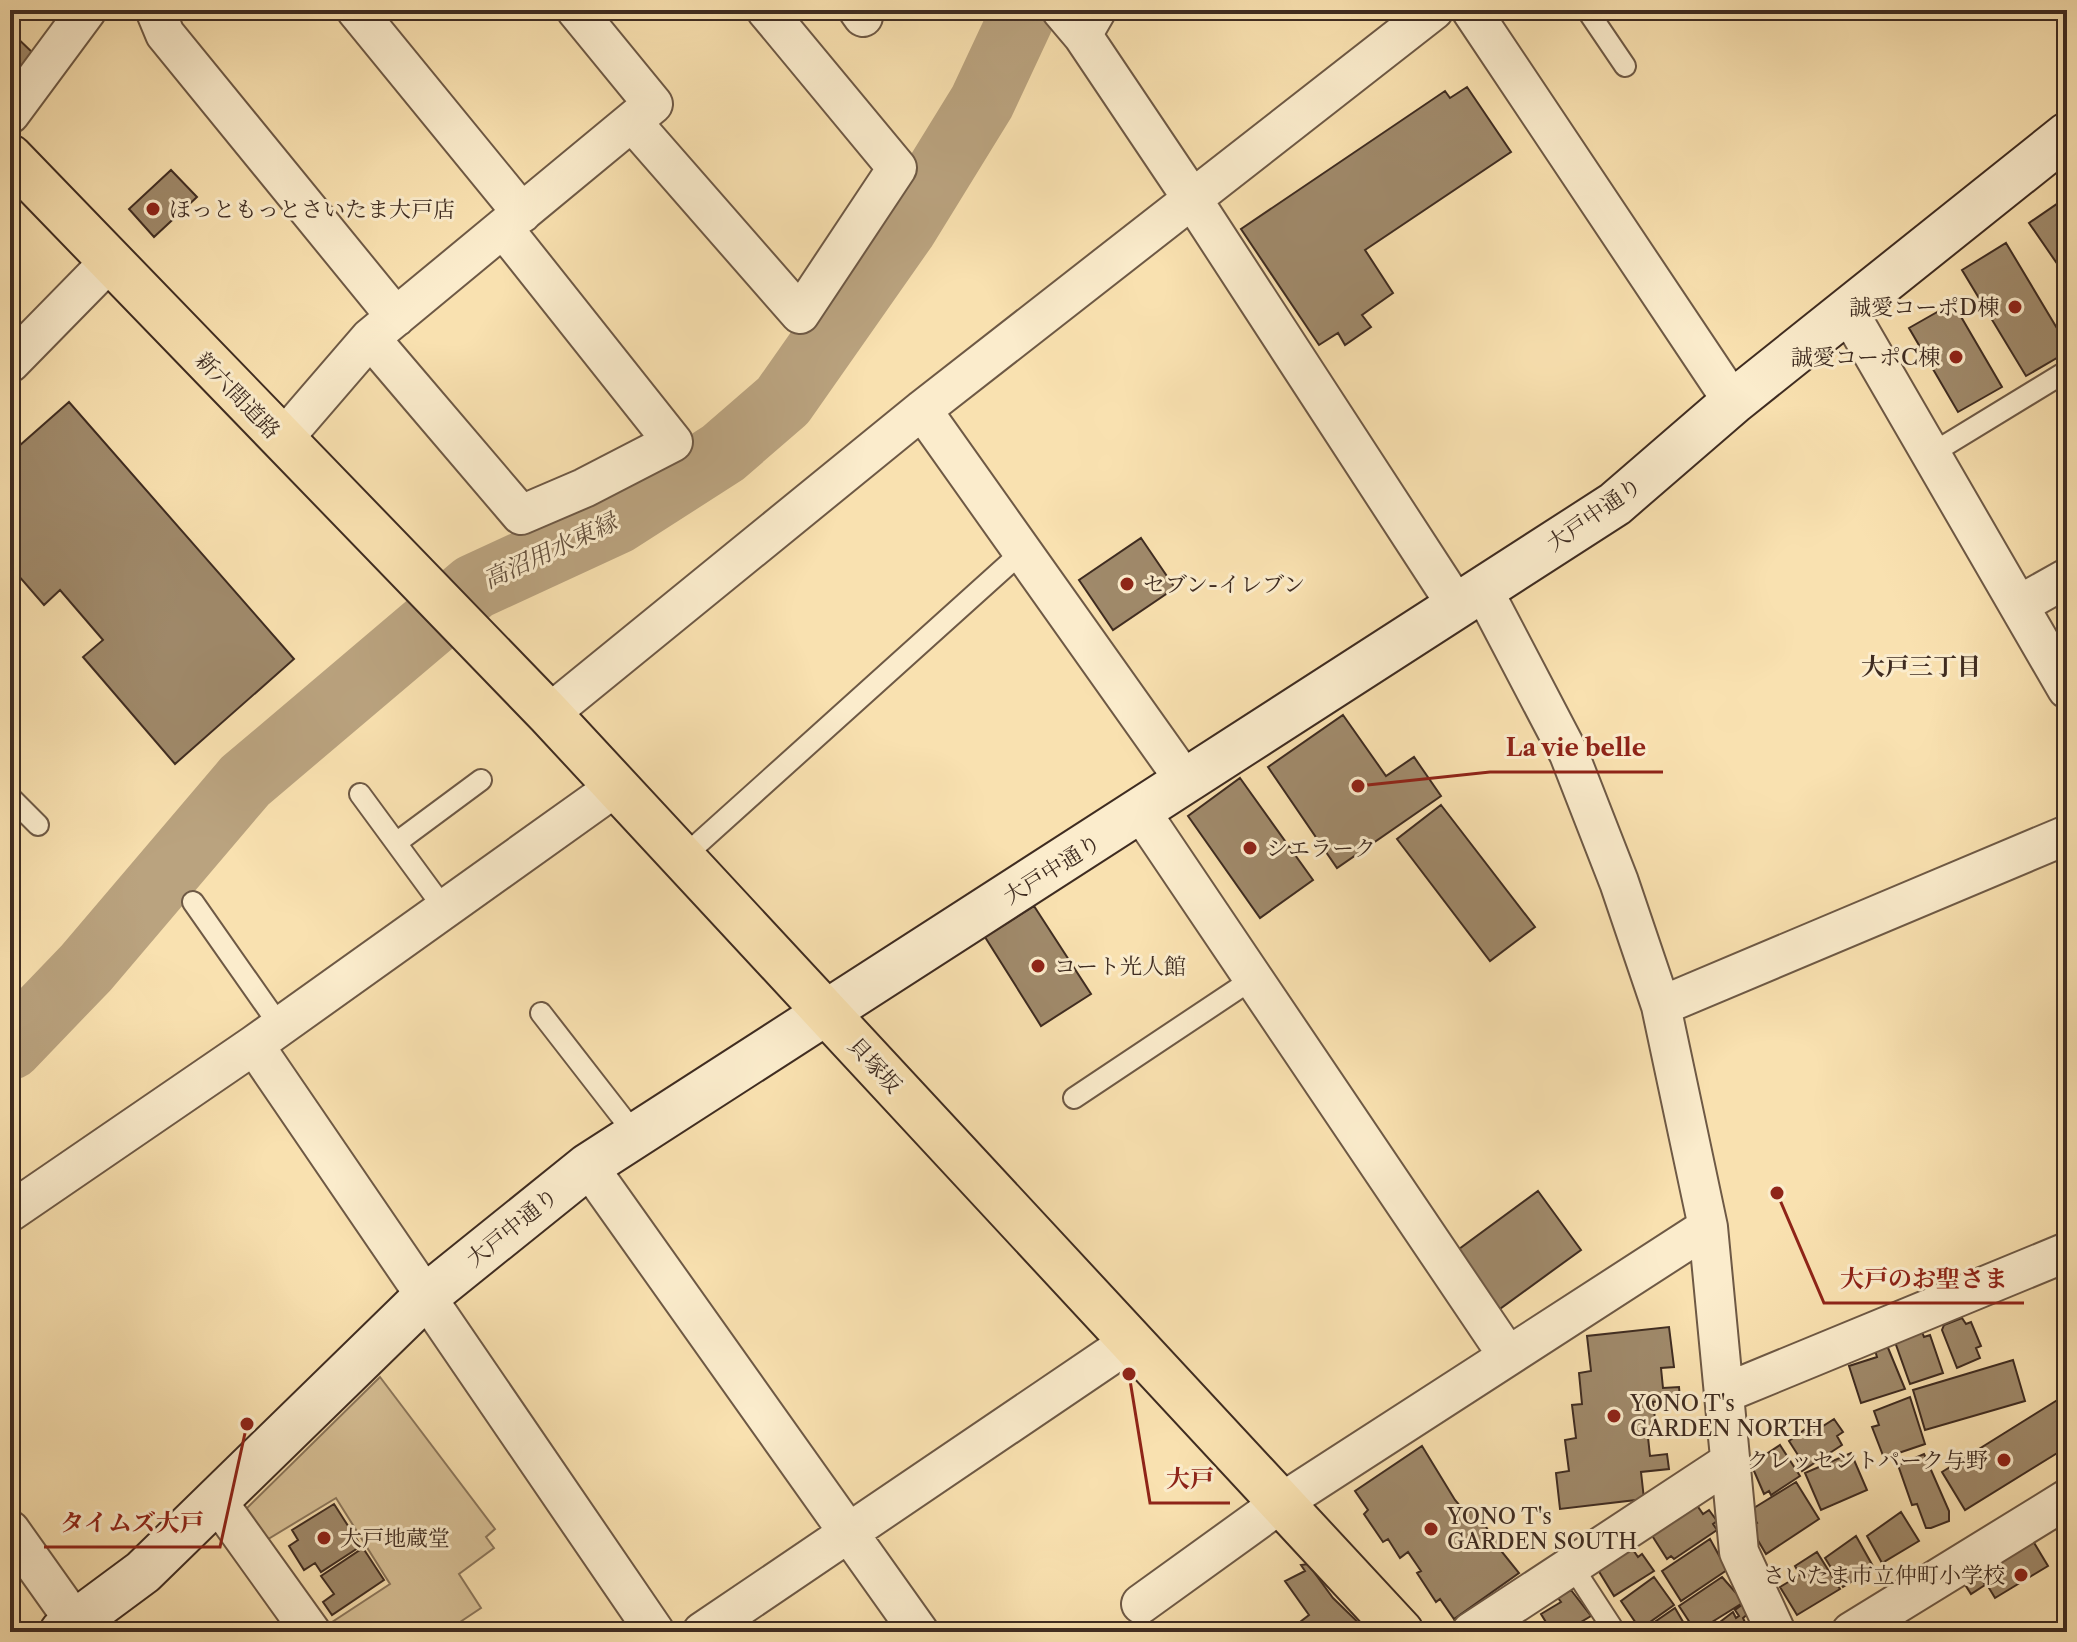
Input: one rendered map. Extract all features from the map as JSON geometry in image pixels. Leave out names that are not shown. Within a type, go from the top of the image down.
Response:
[{"type":"main road","name":"新六間道路","points":[[10,157],[467,631]]},
{"type":"main road","name":"貝塚坂","points":[[467,631],[549,714],[614,788],[1133,1340],[1281,1503]]},
{"type":"main road","points":[[1281,1503],[1401,1632]]},
{"type":"street","points":[[10,114],[87,10]]},
{"type":"street","points":[[155,10],[165,34],[521,515],[584,488],[673,442],[356,10]]},
{"type":"street","points":[[282,440],[383,328],[653,104],[576,10]]},
{"type":"street","points":[[632,122],[800,314],[897,168],[766,10]]},
{"type":"street","points":[[1061,10],[1088,43],[1192,200],[1470,598],[1569,754],[1619,882],[1661,1006],[1708,1227],[1725,1393],[1728,1463],[1739,1552],[1776,1632]]},
{"type":"street","points":[[549,714],[922,410],[1434,10]]},
{"type":"street","points":[[1471,10],[1733,402]]},
{"type":"street","name":"大戸中通り","points":[[69,1627],[143,1572],[424,1298],[588,1166],[1615,504],[1733,402],[2067,135]]},
{"type":"street","points":[[10,363],[110,261]]},
{"type":"street","points":[[1848,311],[2067,689]]},
{"type":"street","points":[[922,410],[1186,782]]},
{"type":"street","points":[[2019,605],[2067,578]]},
{"type":"street","points":[[10,1212],[267,1036],[443,907],[614,788]]},
{"type":"street","points":[[1141,812],[1508,1356]]},
{"type":"street","points":[[1661,1006],[2067,835]]},
{"type":"street","points":[[267,1036],[424,1298],[655,1632]]},
{"type":"street","points":[[588,1166],[919,1632]]},
{"type":"street","points":[[1141,1604],[1281,1503],[1708,1227]]},
{"type":"street","points":[[1725,1393],[2067,1252]]},
{"type":"street","points":[[702,1632],[1133,1340]]},
{"type":"street","points":[[1471,1632],[1728,1463]]},
{"type":"street","points":[[1851,1632],[2067,1499]]},
{"type":"street","points":[[217,1501],[311,1632]]},
{"type":"street","points":[[10,1530],[69,1627]]},
{"type":"lane","points":[[1088,43],[1107,10]]},
{"type":"lane","points":[[1587,10],[1625,66]]},
{"type":"lane","points":[[1931,454],[2067,371]]},
{"type":"lane","points":[[681,859],[1022,552]]},
{"type":"lane","points":[[396,843],[481,780]]},
{"type":"lane","points":[[360,794],[443,907]]},
{"type":"lane","points":[[10,797],[38,825]]},
{"type":"lane","points":[[193,902],[267,1036]]},
{"type":"lane","points":[[1074,1098],[1254,978]]},
{"type":"lane","points":[[541,1013],[635,1134]]},
{"type":"lane","points":[[1572,1566],[1615,1632]]},
{"type":"shaded area","points":[[380,1377],[495,1529],[486,1537],[494,1548],[459,1574],[481,1608],[445,1632],[326,1632],[323,1628],[390,1584],[336,1498],[265,1541],[242,1513]]},
{"type":"building","points":[[10,31],[34,54],[10,79]]},
{"type":"building","points":[[1467,87],[1511,152],[1365,250],[1393,293],[1362,315],[1371,327],[1345,345],[1338,333],[1319,345],[1241,229],[1445,91],[1450,98]]},
{"type":"building","points":[[171,170],[197,197],[154,237],[129,209]]},
{"type":"building","points":[[2067,197],[2067,278],[2029,223]]},
{"type":"building","name":"誠愛コーポD棟","points":[[2006,243],[2067,345],[2067,352],[2026,376],[1962,270]]},
{"type":"building","name":"誠愛コーポC棟","points":[[1953,303],[2002,387],[1958,412],[1909,328]]},
{"type":"building","points":[[69,402],[294,659],[175,764],[83,657],[103,640],[60,590],[44,605],[10,566],[10,454]]},
{"type":"building","name":"セブン-イレブン","points":[[1141,538],[1175,588],[1113,630],[1079,580]]},
{"type":"building","points":[[1343,715],[1386,776],[1414,757],[1441,796],[1337,868],[1268,767]]},
{"type":"building","name":"シエラーク","points":[[1240,778],[1313,880],[1260,918],[1188,816]]},
{"type":"building","points":[[1441,805],[1535,927],[1490,961],[1397,839]]},
{"type":"building","name":"コート光人館","points":[[1034,906],[1091,994],[1041,1026],[985,937]]},
{"type":"building","points":[[1538,1191],[1581,1250],[1497,1311],[1455,1252]]},
{"type":"building","points":[[1962,1318],[1966,1324],[1971,1322],[1981,1346],[1976,1348],[1980,1358],[1957,1368],[1942,1330],[1944,1325]]},
{"type":"building","name":"YONO T's GARDEN NORTH","points":[[1669,1327],[1674,1367],[1661,1368],[1663,1388],[1679,1387],[1680,1399],[1653,1402],[1656,1427],[1647,1428],[1650,1456],[1667,1454],[1669,1469],[1641,1472],[1644,1499],[1560,1509],[1556,1473],[1569,1471],[1565,1440],[1576,1438],[1572,1405],[1582,1404],[1579,1373],[1591,1371],[1587,1336]]},
{"type":"building","points":[[1922,1332],[1924,1337],[1930,1335],[1943,1373],[1910,1384],[1895,1342]]},
{"type":"building","points":[[1886,1343],[1905,1389],[1861,1403],[1849,1366],[1877,1357],[1874,1347]]},
{"type":"building","points":[[2013,1360],[2025,1401],[1925,1430],[1913,1390]]},
{"type":"building","name":"クレッセントパーク与野","points":[[2067,1394],[2067,1447],[1965,1510],[1942,1472]]},
{"type":"building","points":[[1910,1397],[1925,1444],[1884,1458],[1872,1427],[1879,1425],[1874,1411]]},
{"type":"building","points":[[1819,1419],[1823,1426],[1834,1419],[1843,1432],[1837,1436],[1842,1445],[1802,1471],[1794,1459],[1798,1455],[1789,1441]]},
{"type":"building","points":[[1780,1445],[1800,1476],[1771,1495],[1769,1491],[1764,1494],[1751,1464]]},
{"type":"building","name":"YONO T's GARDEN SOUTH","points":[[1422,1446],[1455,1500],[1466,1513],[1476,1508],[1491,1536],[1494,1535],[1501,1545],[1498,1547],[1519,1573],[1454,1619],[1440,1599],[1436,1602],[1417,1573],[1421,1571],[1408,1552],[1400,1558],[1388,1539],[1383,1542],[1364,1514],[1368,1510],[1355,1491]]},
{"type":"building","points":[[1851,1453],[1867,1490],[1821,1510],[1805,1473]]},
{"type":"building","points":[[1924,1454],[1949,1511],[1949,1521],[1931,1528],[1926,1528],[1917,1504],[1912,1505],[1898,1465]]},
{"type":"building","points":[[1796,1482],[1819,1519],[1766,1554],[1750,1527],[1757,1523],[1749,1511]]},
{"type":"building","points":[[1694,1501],[1703,1514],[1709,1510],[1717,1521],[1713,1524],[1717,1530],[1674,1559],[1671,1556],[1667,1559],[1651,1534]]},
{"type":"building","points":[[334,1504],[361,1546],[321,1572],[315,1563],[304,1570],[289,1546],[298,1540],[292,1530]]},
{"type":"building","points":[[1901,1512],[1919,1541],[1882,1563],[1867,1536]]},
{"type":"building","points":[[1856,1536],[1874,1568],[1843,1587],[1825,1558]]},
{"type":"building","points":[[1710,1539],[1727,1570],[1681,1601],[1662,1571]]},
{"type":"building","points":[[2033,1541],[2048,1566],[1995,1598],[1980,1573]]},
{"type":"building","points":[[1629,1544],[1638,1557],[1642,1554],[1654,1571],[1614,1596],[1595,1565]]},
{"type":"building","points":[[363,1548],[384,1580],[332,1615],[323,1602],[334,1594],[321,1576]]},
{"type":"building","points":[[1817,1552],[1840,1589],[1797,1615],[1780,1587],[1800,1575],[1795,1566]]},
{"type":"building","points":[[1308,1564],[1333,1598],[1368,1632],[1287,1632],[1309,1615],[1285,1581],[1305,1571],[1301,1565]]},
{"type":"building","points":[[1978,1574],[1985,1585],[1971,1594],[1964,1583]]},
{"type":"building","points":[[1654,1577],[1674,1605],[1640,1629],[1621,1601]]},
{"type":"building","points":[[1722,1577],[1744,1602],[1696,1632],[1679,1606]]},
{"type":"building","points":[[1571,1590],[1591,1616],[1564,1632],[1552,1632],[1541,1614],[1561,1602],[1558,1598]]},
{"type":"building","points":[[1743,1604],[1749,1613],[1743,1618],[1747,1627],[1752,1624],[1757,1632],[1707,1632],[1733,1612],[1736,1618],[1739,1616],[1735,1610]]},
{"type":"building","points":[[1675,1608],[1689,1632],[1640,1632]]},
{"type":"waterway","name":"高沼用水東縁","points":[[10,1047],[86,968],[245,781],[474,587],[617,521],[723,453],[783,401],[905,227],[982,102],[1025,10]]},
{"type":"place","name":"ほっともっとさいたま大戸店","points":[[153,209]]},
{"type":"place","name":"誠愛コーポD棟","points":[[2015,307]]},
{"type":"place","name":"誠愛コーポC棟","points":[[1956,357]]},
{"type":"place","name":"セブン-イレブン","points":[[1127,584]]},
{"type":"place","name":"La vie belle","points":[[1358,786]]},
{"type":"place","name":"シエラーク","points":[[1250,848]]},
{"type":"place","name":"コート光人館","points":[[1038,966]]},
{"type":"place","name":"大戸のお聖さま","points":[[1777,1193]]},
{"type":"place","name":"大戸","points":[[1129,1374]]},
{"type":"place","name":"YONO T's GARDEN NORTH","points":[[1614,1416]]},
{"type":"place","name":"タイムズ大戸","points":[[247,1424]]},
{"type":"place","name":"クレッセントパーク与野","points":[[2004,1460]]},
{"type":"place","name":"YONO T's GARDEN SOUTH","points":[[1431,1529]]},
{"type":"place","name":"大戸地蔵堂","points":[[324,1538]]},
{"type":"place","name":"さいたま市立仲町小学校","points":[[2021,1575]]},
{"type":"district","name":"大戸三丁目","points":[[1921,667]]}]
